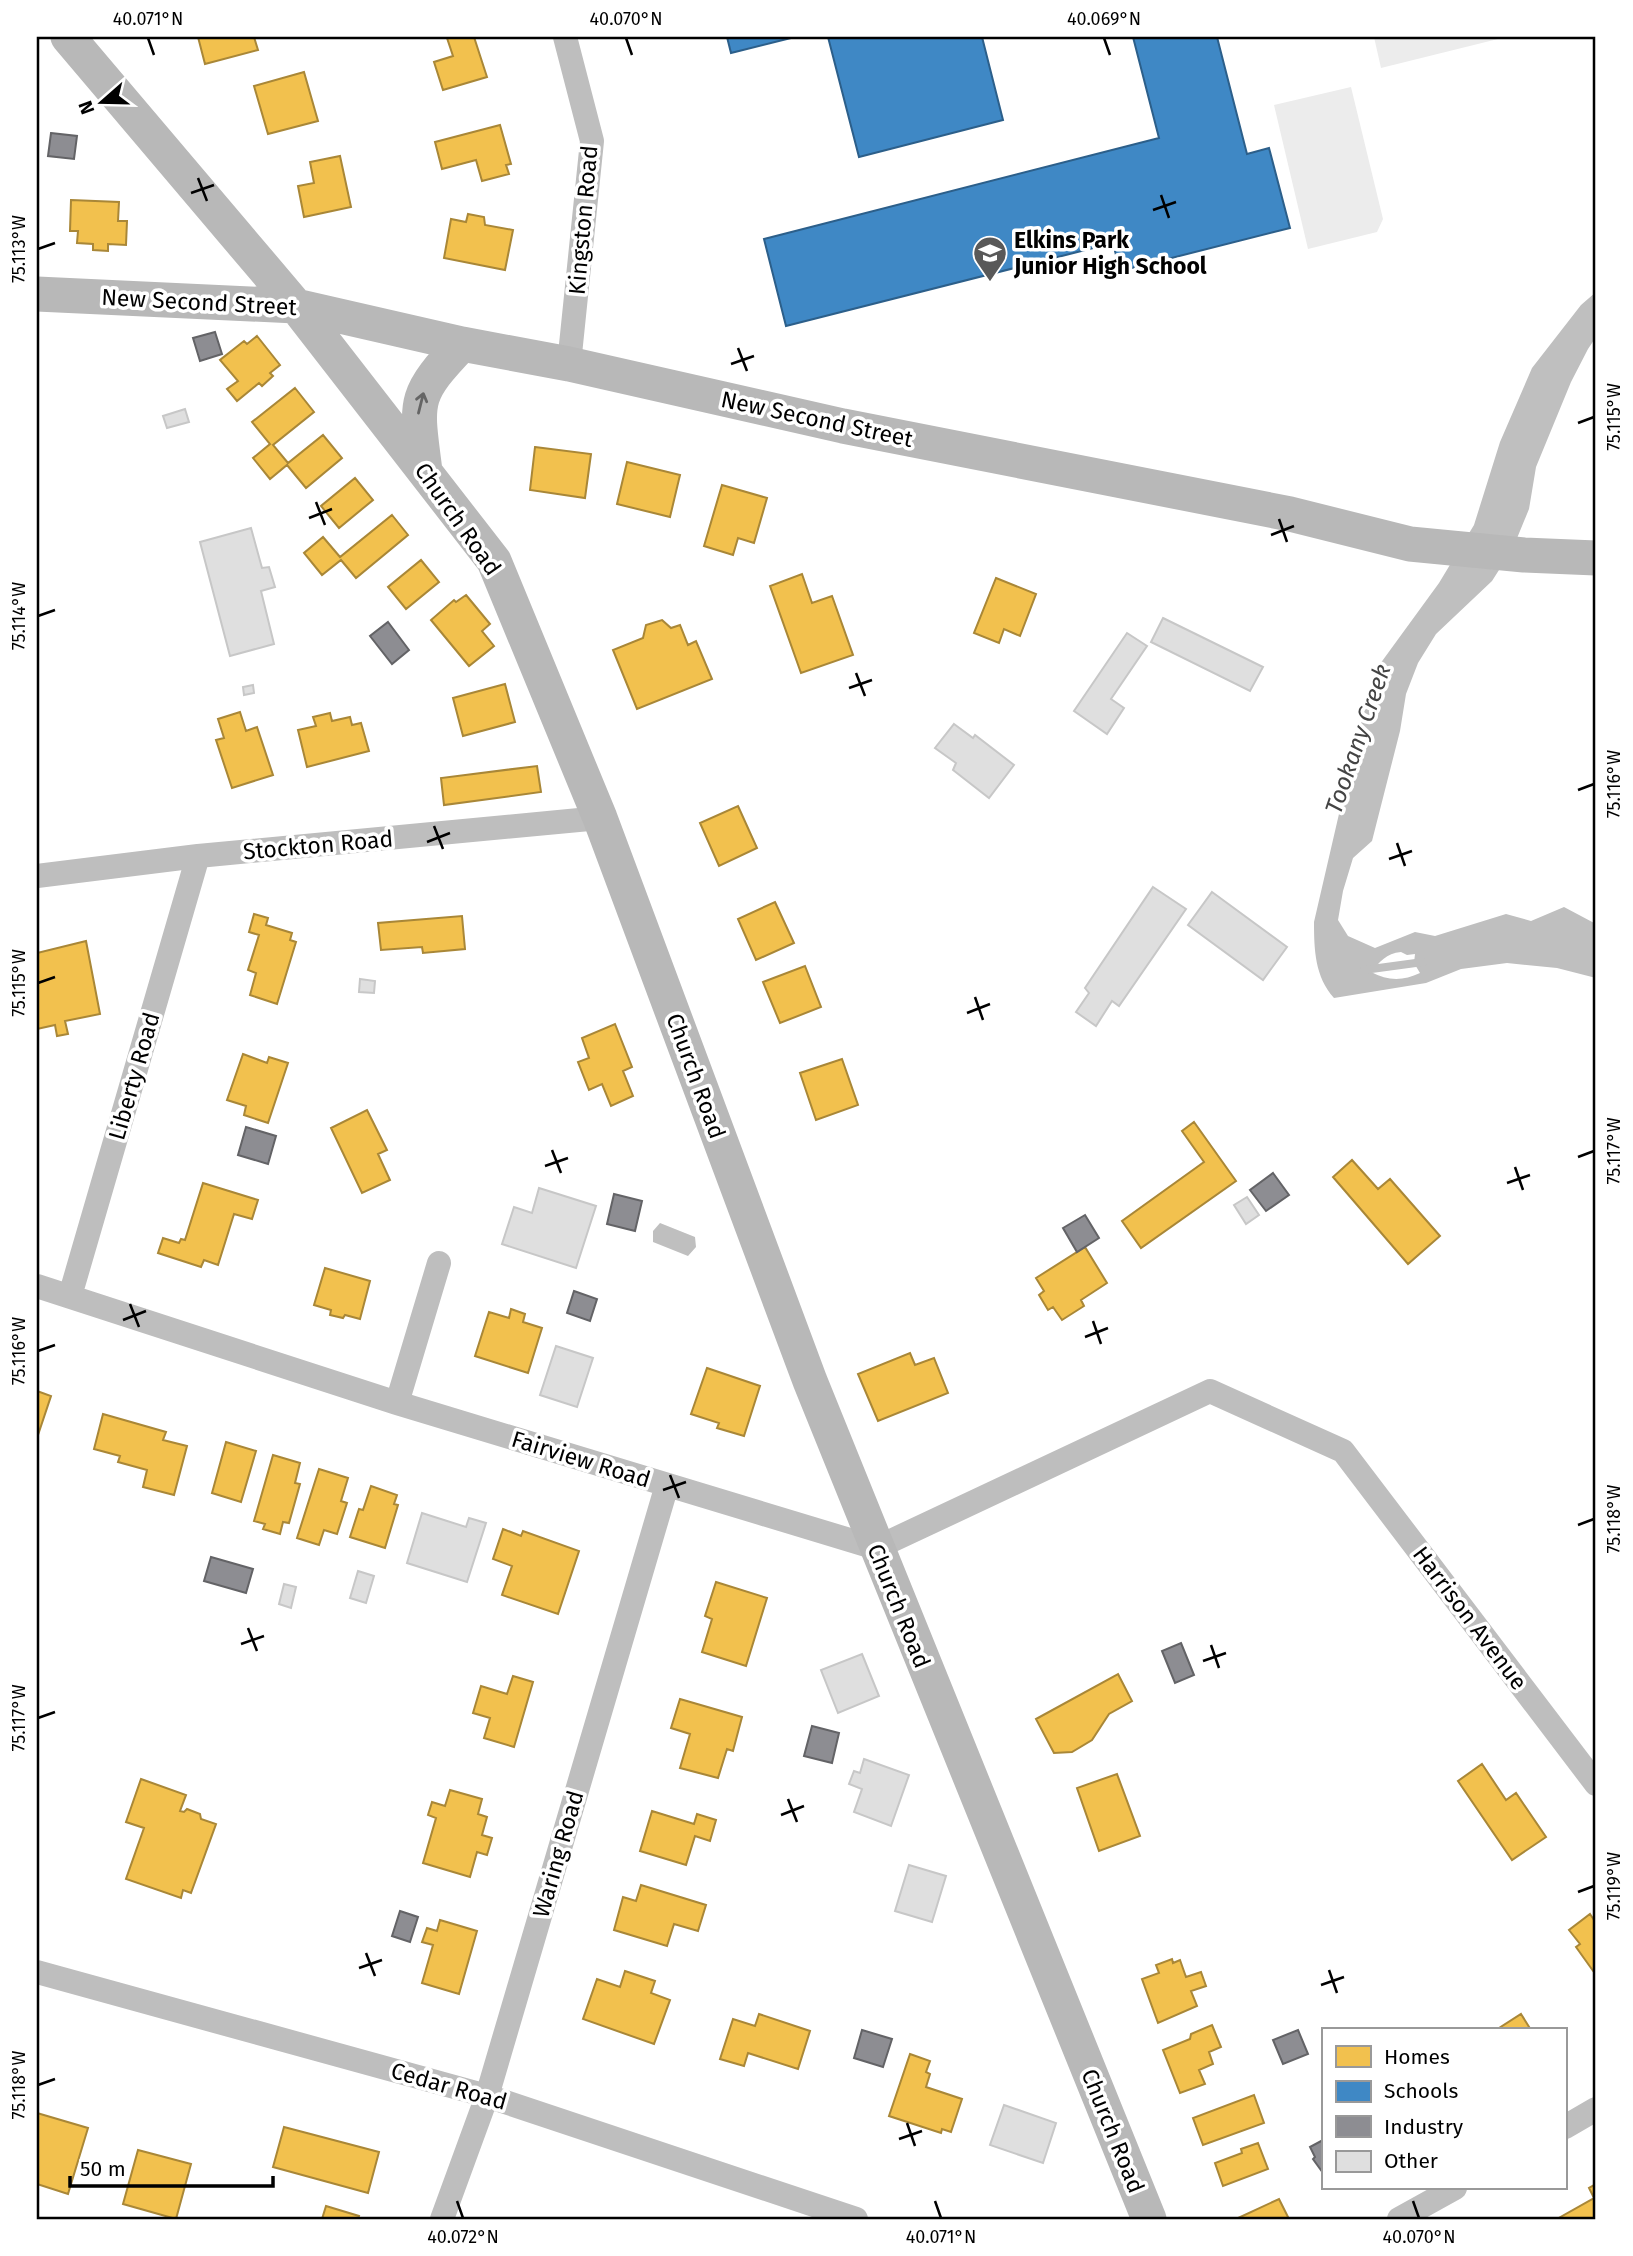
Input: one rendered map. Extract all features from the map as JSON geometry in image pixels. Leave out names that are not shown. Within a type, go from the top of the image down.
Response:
[{"type":"street","name":"Church Road","points":[[68,37],[296,306],[494,561],[600,818],[810,1381],[1149,2219]]},
{"type":"street","name":"Kingston Road","points":[[565,37],[592,141],[569,364]]},
{"type":"street","name":"New Second Street","points":[[37,294],[296,306],[843,426],[1290,514],[1410,544],[1524,555],[1596,558]]},
{"type":"street","points":[[425,471],[418,413],[422,393],[437,369],[462,344]]},
{"type":"street","name":"Stockton Road","points":[[37,876],[198,856],[600,818]]},
{"type":"street","name":"Liberty Road","points":[[70,1296],[198,856]]},
{"type":"street","points":[[397,1403],[439,1263]]},
{"type":"street","name":"Fairview Road","points":[[37,1286],[397,1403],[876,1548]]},
{"type":"street","name":"Harrison Avenue","points":[[876,1548],[1210,1391],[1343,1451],[1596,1784]]},
{"type":"street","name":"Waring Road","points":[[442,2219],[487,2096],[667,1485]]},
{"type":"street","name":"Cedar Road","points":[[37,1972],[487,2096],[856,2219]]},
{"type":"street","points":[[1566,2126],[1596,2109]]},
{"type":"street","points":[[1399,2219],[1451,2190]]},
{"type":"shaded area","points":[[1374,37],[1506,37],[1381,68]]},
{"type":"shaded area","points":[[1351,87],[1383,219],[1377,232],[1308,249],[1274,105]]},
{"type":"water","points":[[1596,292],[1596,337],[1571,382],[1536,467],[1529,509],[1513,548],[1492,581],[1436,634],[1418,663],[1406,694],[1400,731],[1372,841],[1353,858],[1338,920],[1348,936],[1375,948],[1415,932],[1435,936],[1506,914],[1531,921],[1564,907],[1596,924],[1596,978],[1557,968],[1507,963],[1461,969],[1426,983],[1334,998],[1319,972],[1314,922],[1354,749],[1380,664],[1439,583],[1474,525],[1500,442],[1532,368],[1581,305]],"holes":[[[1401,952],[1407,955],[1415,954],[1414,963],[1420,973],[1396,979],[1371,972],[1391,954]]]},
{"type":"water","points":[[660,1223],[695,1237],[696,1247],[688,1256],[653,1242],[653,1231]]},
{"type":"building: Homes","points":[[198,37],[254,37],[258,50],[205,64]]},
{"type":"building: Homes","points":[[474,37],[487,77],[443,90],[434,62],[453,56],[447,38]]},
{"type":"building: Homes","points":[[304,72],[318,121],[268,134],[254,86]]},
{"type":"building: Homes","points":[[500,125],[511,164],[506,165],[509,174],[482,181],[476,160],[442,169],[435,142]]},
{"type":"building: Homes","points":[[340,156],[351,207],[304,217],[298,186],[314,183],[310,162]]},
{"type":"building: Homes","points":[[71,200],[119,202],[118,221],[127,221],[126,245],[108,244],[108,251],[93,250],[93,244],[77,243],[78,231],[70,231]]},
{"type":"building: Homes","points":[[468,214],[484,217],[485,225],[513,230],[505,270],[444,258],[451,219],[466,222]]},
{"type":"building: Homes","points":[[257,336],[280,365],[270,373],[273,376],[262,386],[259,383],[237,401],[227,389],[238,381],[220,360],[244,341],[247,344]]},
{"type":"building: Homes","points":[[295,388],[314,412],[273,445],[288,463],[323,435],[342,458],[306,488],[287,465],[270,479],[253,458],[270,444],[252,422]]},
{"type":"building: Homes","points":[[535,447],[591,454],[585,498],[530,490]]},
{"type":"building: Homes","points":[[627,462],[680,475],[670,517],[617,504]]},
{"type":"building: Homes","points":[[355,478],[373,500],[339,528],[321,506]]},
{"type":"building: Homes","points":[[722,485],[767,498],[754,543],[738,538],[733,555],[704,546]]},
{"type":"building: Homes","points":[[392,515],[408,535],[356,578],[341,560],[322,575],[304,553],[323,537],[340,557]]},
{"type":"building: Homes","points":[[421,560],[439,582],[406,609],[388,587]]},
{"type":"building: Homes","points":[[802,574],[812,603],[832,596],[853,655],[801,673],[770,586]]},
{"type":"building: Homes","points":[[996,578],[1036,594],[1020,636],[1004,629],[999,643],[974,633]]},
{"type":"building: Homes","points":[[466,595],[490,624],[482,631],[494,646],[469,666],[431,620],[454,600],[456,602]]},
{"type":"building: Homes","points":[[662,620],[671,628],[680,625],[688,645],[696,641],[712,679],[637,709],[613,650],[643,638],[646,625]]},
{"type":"building: Homes","points":[[505,684],[515,722],[463,736],[453,698]]},
{"type":"building: Homes","points":[[240,712],[246,731],[257,727],[273,775],[232,788],[216,740],[224,738],[218,719]]},
{"type":"building: Homes","points":[[330,713],[332,721],[350,717],[352,725],[361,723],[369,751],[307,767],[298,730],[316,726],[313,717]]},
{"type":"building: Homes","points":[[537,766],[541,792],[444,805],[441,778]]},
{"type":"building: Homes","points":[[738,806],[757,848],[719,866],[700,823]]},
{"type":"building: Homes","points":[[775,902],[794,943],[756,960],[738,919]]},
{"type":"building: Homes","points":[[254,914],[268,918],[266,925],[292,933],[290,940],[296,942],[277,1004],[250,995],[256,973],[248,970],[259,935],[249,932]]},
{"type":"building: Homes","points":[[462,916],[465,949],[423,953],[422,947],[381,950],[378,923]]},
{"type":"building: Homes","points":[[86,941],[100,1014],[65,1021],[68,1034],[57,1036],[55,1025],[37,1029],[37,953]]},
{"type":"building: Homes","points":[[805,966],[821,1007],[780,1023],[763,982]]},
{"type":"building: Homes","points":[[615,1024],[632,1067],[623,1071],[633,1096],[611,1106],[602,1084],[589,1090],[578,1062],[589,1058],[582,1038]]},
{"type":"building: Homes","points":[[243,1054],[267,1063],[269,1057],[288,1063],[268,1123],[244,1115],[246,1106],[227,1100]]},
{"type":"building: Homes","points":[[842,1059],[858,1105],[816,1120],[800,1073]]},
{"type":"building: Homes","points":[[367,1110],[387,1150],[378,1154],[390,1180],[362,1193],[331,1128]]},
{"type":"building: Homes","points":[[1194,1122],[1236,1181],[1141,1248],[1122,1221],[1204,1162],[1182,1131]]},
{"type":"building: Homes","points":[[1352,1160],[1378,1189],[1390,1179],[1440,1236],[1408,1264],[1333,1177]]},
{"type":"building: Homes","points":[[203,1183],[258,1200],[252,1219],[234,1214],[218,1265],[204,1260],[201,1267],[158,1253],[163,1238],[179,1243],[181,1239],[185,1240]]},
{"type":"building: Homes","points":[[1085,1247],[1107,1283],[1081,1300],[1084,1306],[1062,1320],[1053,1307],[1048,1310],[1039,1295],[1044,1291],[1036,1278]]},
{"type":"building: Homes","points":[[325,1268],[370,1281],[360,1319],[330,1315],[331,1310],[314,1305]]},
{"type":"building: Homes","points":[[511,1309],[525,1314],[523,1322],[542,1328],[528,1373],[475,1356],[489,1312],[509,1318]]},
{"type":"building: Homes","points":[[910,1353],[915,1365],[934,1358],[948,1393],[878,1421],[858,1374]]},
{"type":"building: Homes","points":[[707,1368],[760,1386],[744,1436],[717,1428],[719,1423],[691,1414]]},
{"type":"building: Homes","points":[[37,1391],[51,1396],[37,1438]]},
{"type":"building: Homes","points":[[103,1414],[166,1432],[163,1440],[187,1446],[174,1495],[143,1487],[147,1470],[118,1462],[120,1456],[94,1449]]},
{"type":"building: Homes","points":[[226,1442],[256,1451],[241,1502],[212,1493]]},
{"type":"building: Homes","points":[[273,1455],[300,1463],[295,1483],[300,1484],[289,1523],[283,1522],[280,1534],[263,1529],[265,1524],[254,1521]]},
{"type":"building: Homes","points":[[319,1469],[348,1478],[341,1501],[347,1503],[337,1534],[324,1530],[319,1545],[297,1538]]},
{"type":"building: Homes","points":[[371,1486],[397,1495],[394,1504],[398,1505],[385,1548],[350,1537],[359,1509],[363,1510]]},
{"type":"building: Homes","points":[[503,1529],[521,1536],[523,1531],[579,1551],[558,1614],[502,1595],[512,1566],[493,1559]]},
{"type":"building: Homes","points":[[716,1582],[767,1598],[746,1666],[702,1652],[712,1619],[705,1616]]},
{"type":"building: Homes","points":[[1118,1674],[1132,1701],[1109,1714],[1092,1740],[1072,1752],[1054,1753],[1036,1719]]},
{"type":"building: Homes","points":[[513,1676],[533,1682],[514,1747],[484,1738],[490,1718],[473,1713],[481,1686],[507,1694]]},
{"type":"building: Homes","points":[[680,1699],[742,1717],[733,1751],[727,1749],[718,1778],[680,1768],[690,1734],[671,1728]]},
{"type":"building: Homes","points":[[1482,1764],[1506,1800],[1516,1793],[1546,1837],[1512,1860],[1458,1781]]},
{"type":"building: Homes","points":[[1117,1774],[1140,1836],[1099,1851],[1077,1788]]},
{"type":"building: Homes","points":[[141,1779],[186,1795],[180,1811],[187,1809],[200,1814],[201,1819],[216,1824],[191,1893],[183,1890],[181,1898],[126,1879],[144,1828],[126,1822]]},
{"type":"building: Homes","points":[[450,1790],[482,1799],[478,1814],[487,1817],[482,1835],[492,1838],[487,1855],[477,1852],[470,1877],[423,1863],[436,1818],[428,1815],[432,1802],[445,1806]]},
{"type":"building: Homes","points":[[652,1811],[694,1824],[697,1814],[716,1820],[710,1841],[695,1836],[686,1865],[640,1851]]},
{"type":"building: Homes","points":[[641,1885],[706,1905],[698,1931],[674,1924],[667,1946],[614,1930],[623,1897],[636,1901]]},
{"type":"building: Homes","points":[[1590,1914],[1596,1923],[1596,1975],[1576,1947],[1580,1944],[1569,1930]]},
{"type":"building: Homes","points":[[440,1920],[477,1931],[459,1994],[422,1983],[433,1945],[422,1942],[427,1928],[437,1931]]},
{"type":"building: Homes","points":[[1172,1959],[1173,1963],[1180,1960],[1186,1977],[1201,1972],[1206,1986],[1191,1991],[1197,2006],[1158,2023],[1142,1979],[1159,1973],[1156,1965]]},
{"type":"building: Homes","points":[[625,1971],[655,1981],[651,1993],[670,2000],[654,2044],[583,2019],[597,1979],[620,1987]]},
{"type":"building: Homes","points":[[759,2014],[810,2031],[798,2069],[748,2053],[744,2066],[720,2059],[733,2019],[755,2026]]},
{"type":"building: Homes","points":[[1521,2014],[1530,2028],[1499,2028]]},
{"type":"building: Homes","points":[[1212,2025],[1221,2047],[1209,2052],[1213,2064],[1199,2070],[1205,2084],[1180,2093],[1163,2050],[1190,2039],[1191,2034]]},
{"type":"building: Homes","points":[[910,2054],[930,2061],[926,2072],[930,2074],[926,2087],[962,2099],[951,2132],[942,2129],[941,2133],[889,2116]]},
{"type":"building: Homes","points":[[1254,2095],[1264,2123],[1203,2145],[1193,2118]]},
{"type":"building: Homes","points":[[37,2113],[88,2128],[68,2194],[37,2184]]},
{"type":"building: Homes","points":[[284,2127],[379,2152],[368,2193],[273,2167]]},
{"type":"building: Homes","points":[[1258,2143],[1268,2169],[1223,2186],[1215,2163],[1242,2153],[1241,2149]]},
{"type":"building: Homes","points":[[138,2150],[191,2164],[176,2219],[123,2204]]},
{"type":"building: Homes","points":[[1596,2184],[1596,2219],[1557,2219],[1594,2198],[1589,2188]]},
{"type":"building: Homes","points":[[1279,2199],[1289,2219],[1236,2219]]},
{"type":"building: Homes","points":[[326,2206],[359,2216],[358,2219],[322,2219]]},
{"type":"building: Schools","points":[[727,37],[795,37],[731,53]]},
{"type":"building: Schools","points":[[828,37],[982,37],[1003,120],[859,157]]},
{"type":"building: Schools","points":[[1133,37],[1217,37],[1247,154],[1269,148],[1290,228],[1120,271],[1113,243],[786,326],[764,239],[1159,138]]},
{"type":"building: Industry","points":[[51,133],[77,136],[74,159],[48,156]]},
{"type":"building: Industry","points":[[215,332],[222,354],[200,361],[193,338]]},
{"type":"building: Industry","points":[[388,622],[409,650],[392,664],[370,636]]},
{"type":"building: Industry","points":[[246,1127],[276,1136],[268,1164],[238,1155]]},
{"type":"building: Industry","points":[[1273,1173],[1289,1195],[1266,1211],[1250,1190]]},
{"type":"building: Industry","points":[[614,1194],[642,1201],[635,1231],[607,1224]]},
{"type":"building: Industry","points":[[1085,1215],[1099,1238],[1077,1252],[1063,1228]]},
{"type":"building: Industry","points":[[574,1291],[597,1299],[590,1321],[567,1313]]},
{"type":"building: Industry","points":[[211,1557],[253,1569],[246,1593],[204,1581]]},
{"type":"building: Industry","points":[[1181,1643],[1194,1675],[1175,1683],[1162,1651]]},
{"type":"building: Industry","points":[[812,1726],[839,1733],[832,1763],[804,1756]]},
{"type":"building: Industry","points":[[400,1911],[418,1917],[410,1942],[392,1936]]},
{"type":"building: Industry","points":[[862,2030],[892,2039],[883,2067],[854,2058]]},
{"type":"building: Industry","points":[[1298,2030],[1308,2054],[1283,2064],[1273,2040]]},
{"type":"building: Industry","points":[[1322,2141],[1322,2172],[1313,2159],[1315,2157],[1310,2147]]},
{"type":"building: Other","points":[[185,409],[189,422],[167,428],[163,416]]},
{"type":"building: Other","points":[[251,528],[262,568],[269,567],[275,587],[261,591],[274,644],[230,656],[200,542]]},
{"type":"building: Other","points":[[1163,618],[1263,667],[1250,691],[1151,642]]},
{"type":"building: Other","points":[[1127,633],[1147,646],[1111,699],[1124,708],[1107,734],[1074,711]]},
{"type":"building: Other","points":[[253,685],[254,693],[244,695],[243,687]]},
{"type":"building: Other","points":[[954,724],[973,738],[975,735],[1014,765],[989,798],[953,770],[956,763],[935,748]]},
{"type":"building: Other","points":[[1153,887],[1186,909],[1119,1006],[1112,1001],[1096,1026],[1076,1012],[1089,993],[1085,988]]},
{"type":"building: Other","points":[[1212,892],[1287,947],[1263,980],[1188,925]]},
{"type":"building: Other","points":[[360,979],[375,981],[374,993],[359,992]]},
{"type":"building: Other","points":[[539,1188],[596,1206],[576,1268],[502,1244],[514,1207],[532,1213]]},
{"type":"building: Other","points":[[1247,1197],[1259,1215],[1246,1224],[1234,1205]]},
{"type":"building: Other","points":[[556,1346],[593,1358],[577,1407],[540,1395]]},
{"type":"building: Other","points":[[422,1513],[466,1527],[469,1518],[486,1523],[467,1582],[407,1563]]},
{"type":"building: Other","points":[[358,1571],[374,1576],[366,1603],[350,1598]]},
{"type":"building: Other","points":[[284,1584],[296,1587],[291,1608],[279,1604]]},
{"type":"building: Other","points":[[862,1654],[879,1696],[838,1713],[821,1670]]},
{"type":"building: Other","points":[[864,1759],[909,1775],[891,1826],[854,1812],[862,1789],[849,1784],[854,1771],[860,1773]]},
{"type":"building: Other","points":[[909,1865],[946,1876],[932,1922],[895,1911]]},
{"type":"building: Other","points":[[1004,2105],[1056,2123],[1043,2163],[990,2145]]},
{"type":"waterway","name":"Tookany Creek","points":[[1364,970],[1423,962]]},
{"type":"place","name":"Elkins Park Junior High School","points":[[990,283]]}]
